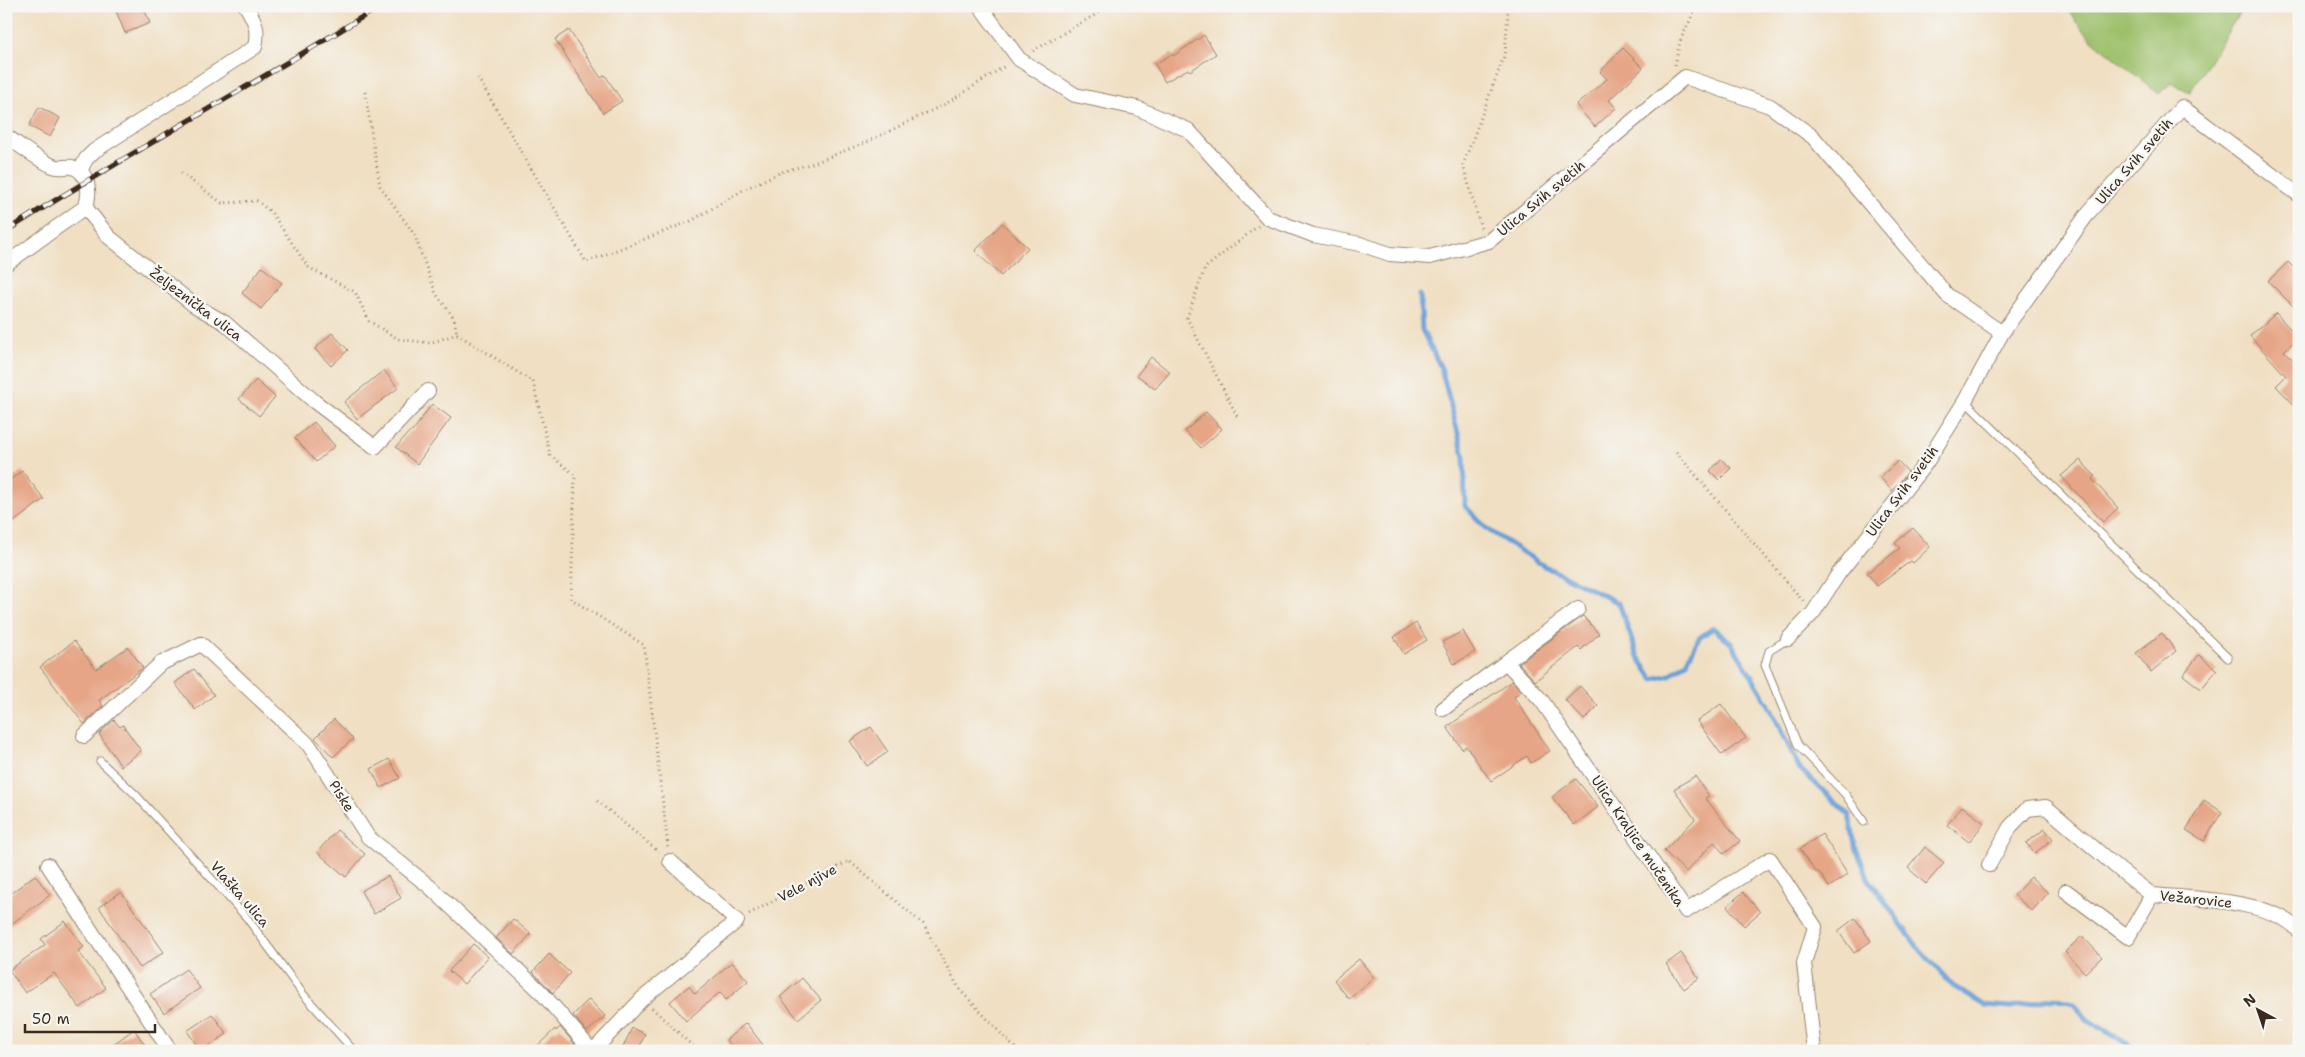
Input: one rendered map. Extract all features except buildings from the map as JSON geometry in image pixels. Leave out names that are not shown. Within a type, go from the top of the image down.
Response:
[{"type":"street","points":[[80,170],[86,159],[94,152],[255,47],[258,33],[256,23],[246,6]]},
{"type":"street","name":"Ulica Svih svetih","points":[[980,6],[1019,59],[1075,95],[1137,108],[1188,130],[1268,218],[1313,235],[1360,244],[1390,254],[1430,257],[1490,241],[1685,78]]},
{"type":"street","points":[[1685,78],[1770,106],[1813,137],[1947,295],[2002,333]]},
{"type":"street","name":"Ulica Svih svetih","points":[[1788,639],[1813,613],[1839,573],[1926,463],[1965,401],[2002,333],[2089,212],[2182,107],[2299,195]]},
{"type":"street","points":[[6,136],[55,167],[73,167],[80,170],[89,188],[89,199],[85,207],[6,264]]},
{"type":"street","name":"Željeznička ulica","points":[[85,207],[108,237],[194,305],[225,323],[315,402],[375,448],[428,392]]},
{"type":"street","points":[[1443,709],[1578,609]]},
{"type":"street","name":"Piske","points":[[84,736],[160,664],[201,644],[309,745],[368,837],[430,887],[534,986],[593,1051]]},
{"type":"street","name":"Ulica Kraljice mučenika","points":[[1506,662],[1542,701],[1686,911],[1770,859],[1815,928],[1804,963],[1814,1051]]},
{"type":"street","points":[[1988,865],[2010,827],[2027,809],[2046,807],[2152,895]]},
{"type":"street","points":[[593,1051],[642,999],[737,920],[670,862]]},
{"type":"street","points":[[48,865],[170,1051]]},
{"type":"street","name":"Vežarovice","points":[[2066,891],[2128,937],[2152,895],[2246,904],[2292,922],[2299,931]]},
{"type":"lane","points":[[1965,401],[2228,658]]},
{"type":"lane","points":[[1788,639],[1769,650],[1765,665],[1774,689],[1798,745],[1845,794],[1864,822]]},
{"type":"lane","name":"Vlaška ulica","points":[[100,761],[136,795],[247,918],[303,994],[354,1051]]},
{"type":"path","points":[[478,78],[586,262],[691,221],[745,189],[781,172],[814,164],[867,142],[949,102],[1001,68],[1110,6]]},
{"type":"path","points":[[1490,241],[1481,228],[1463,165],[1505,54],[1508,13],[1512,6]]},
{"type":"path","points":[[1685,78],[1674,64],[1680,41],[1697,6]]},
{"type":"path","points":[[365,92],[380,186],[414,234],[436,294],[454,318],[457,334]]},
{"type":"path","points":[[180,173],[222,203],[257,201],[271,212],[308,267],[355,292],[369,321],[398,339],[430,343],[457,334],[533,382],[550,455],[575,475],[571,599],[644,645],[670,862]]},
{"type":"path","points":[[1237,416],[1187,318],[1204,268],[1268,218]]},
{"type":"path","points":[[1676,452],[1798,592],[1813,613]]},
{"type":"path","points":[[597,801],[670,862]]},
{"type":"path","name":"Vele njive","points":[[737,920],[849,861],[923,924],[960,990],[1018,1051]]},
{"type":"path","points":[[642,999],[698,1051]]},
{"type":"path","points":[[1367,1045],[1371,1051]]},
{"type":"green space","points":[[2064,6],[2244,6],[2190,92],[2171,83],[2159,94],[2092,40]]},
{"type":"waterway","points":[[1420,295],[1422,330],[1441,368],[1464,456],[1465,506],[1487,529],[1544,566],[1619,603],[1638,657],[1653,679],[1670,675],[1687,662],[1699,638],[1713,628],[1732,644],[1769,705],[1799,768],[1849,815],[1855,845],[1868,878],[1916,945],[1953,986],[1984,1005],[2011,1007],[2055,998],[2073,1003],[2088,1020],[2139,1051]]},
{"type":"railway","points":[[6,231],[380,6]]}]
